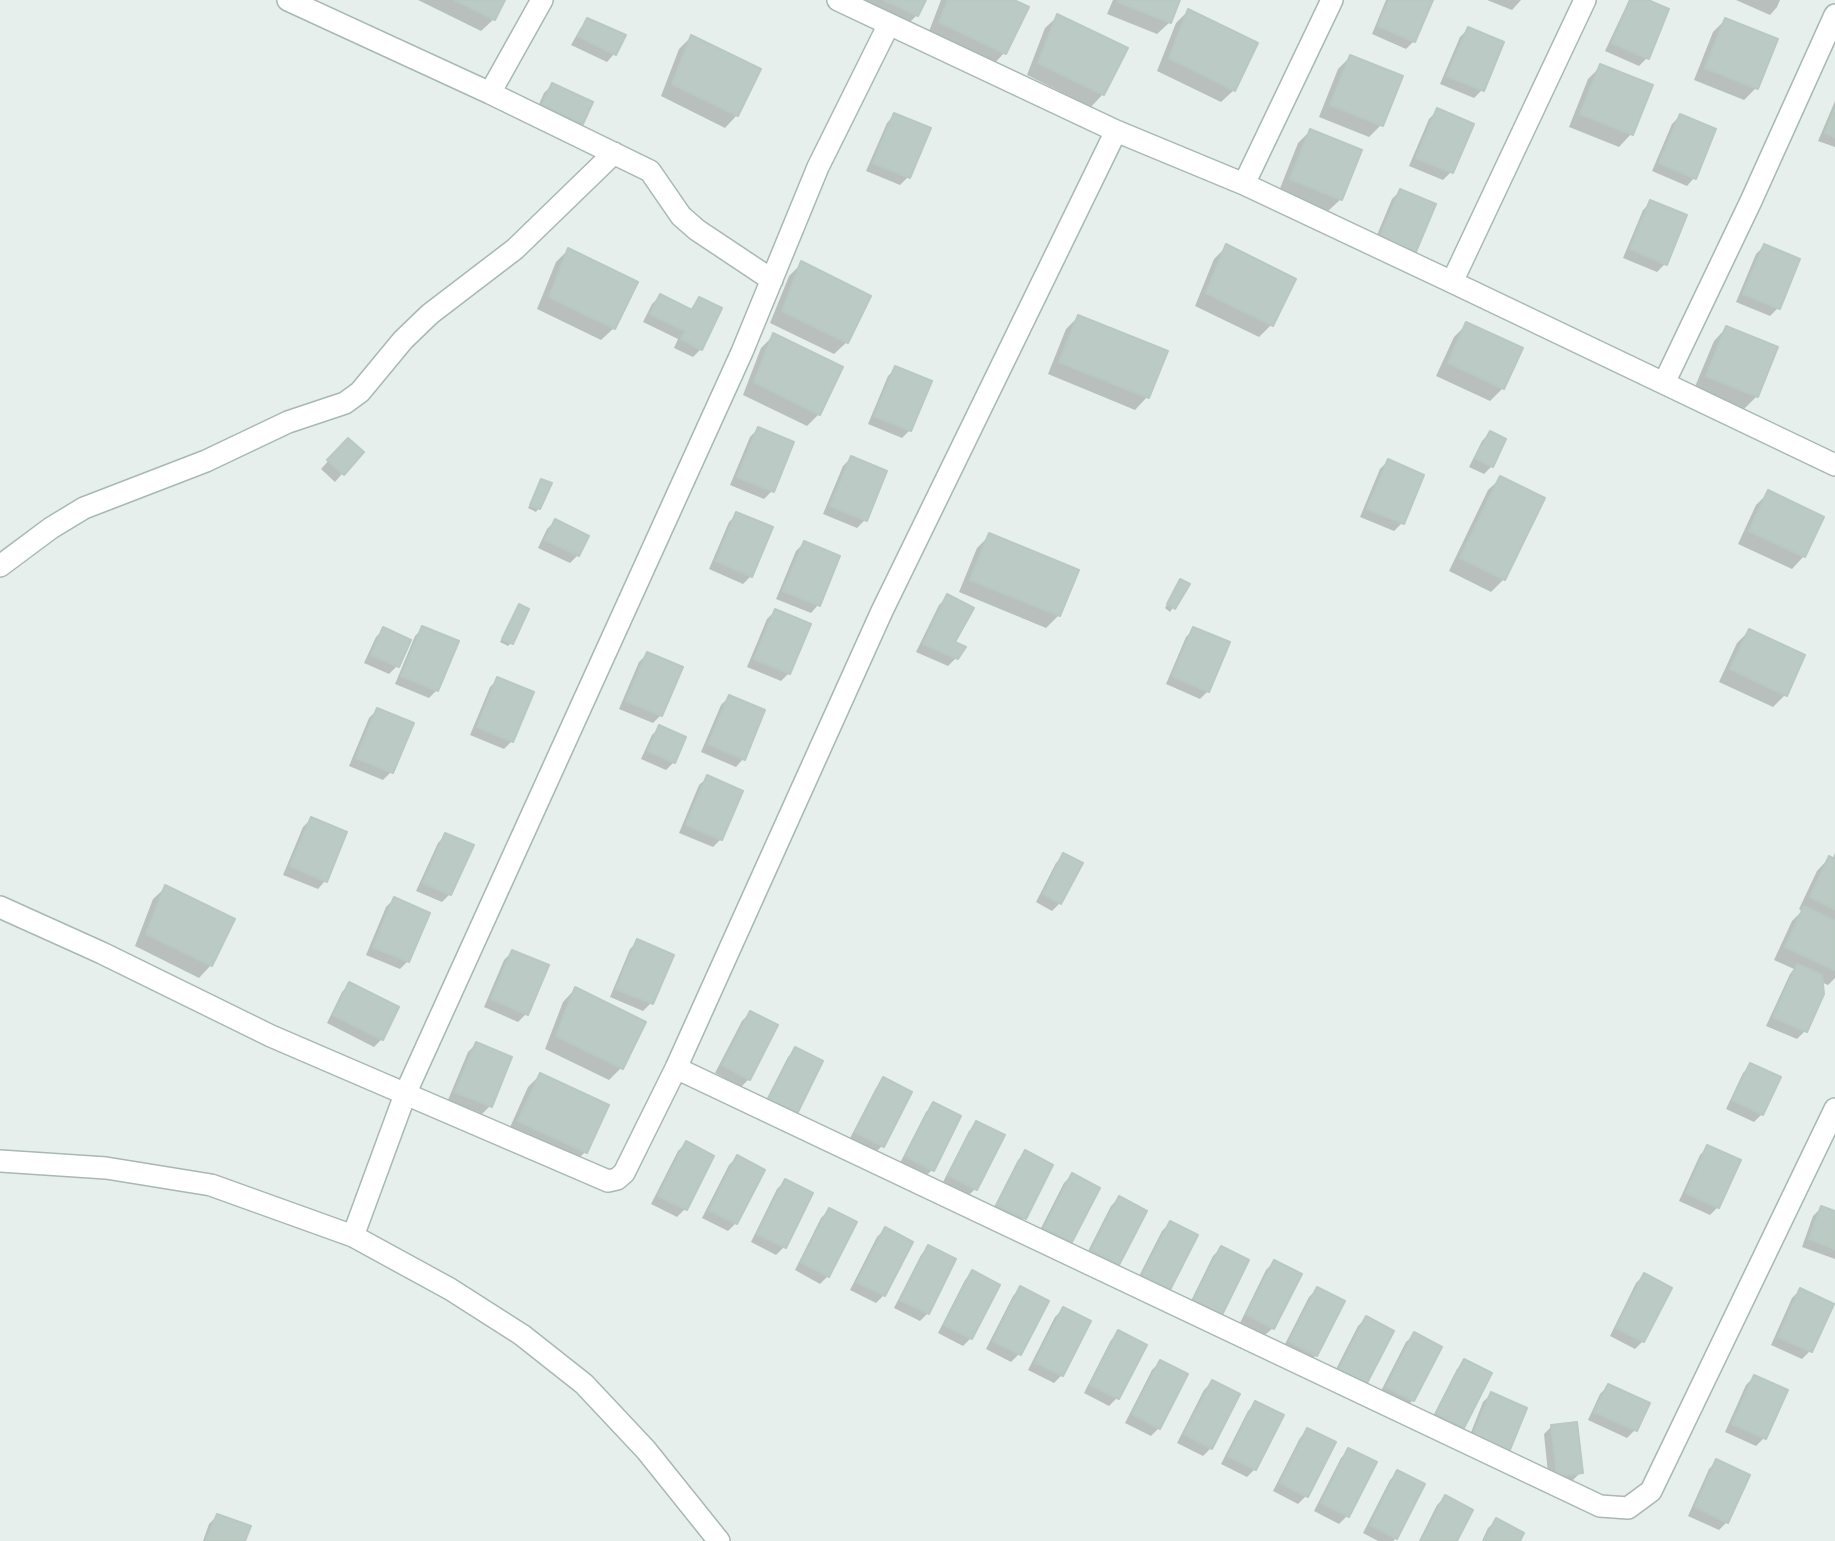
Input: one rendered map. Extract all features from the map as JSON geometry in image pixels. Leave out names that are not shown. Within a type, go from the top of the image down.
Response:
[{"type":"street","points":[[288,0],[490,93],[650,171],[681,216],[697,230],[772,280]]},
{"type":"street","points":[[490,93],[542,0]]},
{"type":"street","points":[[838,0],[1116,131],[1244,184],[1835,465]]},
{"type":"street","points":[[1244,184],[1332,0]]},
{"type":"street","points":[[1452,282],[1585,0]]},
{"type":"street","points":[[1664,383],[1751,201],[1835,15]]},
{"type":"street","points":[[354,1236],[406,1092],[736,365],[818,167],[889,24]]},
{"type":"street","points":[[0,907],[102,953],[271,1036],[608,1181],[617,1179],[624,1173],[676,1068],[883,611],[1116,131]]},
{"type":"street","points":[[0,566],[51,528],[84,508],[206,461],[288,422],[345,403],[360,392],[430,314],[514,249],[614,153]]},
{"type":"street","points":[[676,1068],[1600,1506],[1628,1508],[1651,1491],[1835,1109]]},
{"type":"street","points":[[0,1161],[106,1168],[211,1185],[354,1236],[450,1289],[522,1335],[584,1384],[646,1450],[719,1541]]},
{"type":"building","points":[[455,0],[505,0],[495,20]]},
{"type":"building","points":[[884,0],[926,0],[918,16]]},
{"type":"building","points":[[948,0],[1014,0],[1029,7],[1006,54],[939,22]]},
{"type":"building","points":[[1180,0],[1171,23],[1118,2]]},
{"type":"building","points":[[1389,0],[1433,0],[1415,42],[1378,26]]},
{"type":"building","points":[[1630,0],[1648,0],[1669,9],[1649,59],[1612,43]]},
{"type":"building","points":[[1188,9],[1258,43],[1235,91],[1169,58]]},
{"type":"building","points":[[1057,14],[1128,48],[1104,95],[1038,63]]},
{"type":"building","points":[[587,18],[626,35],[616,55],[578,36]]},
{"type":"building","points":[[1725,18],[1778,39],[1758,89],[1705,68]]},
{"type":"building","points":[[1468,27],[1504,42],[1484,91],[1447,76]]},
{"type":"building","points":[[691,35],[761,69],[738,116],[672,84]]},
{"type":"building","points":[[1350,55],[1403,76],[1383,126],[1330,105]]},
{"type":"building","points":[[1600,64],[1653,85],[1633,135],[1580,114]]},
{"type":"building","points":[[552,83],[593,102],[583,124],[542,105]]},
{"type":"building","points":[[1437,108],[1474,124],[1453,173],[1416,158]]},
{"type":"building","points":[[1835,109],[1835,137],[1825,133]]},
{"type":"building","points":[[894,113],[931,128],[910,178],[873,163]]},
{"type":"building","points":[[1680,114],[1716,129],[1696,179],[1659,163]]},
{"type":"building","points":[[1310,129],[1362,150],[1342,200],[1290,179]]},
{"type":"building","points":[[1400,189],[1436,204],[1415,254],[1379,239]]},
{"type":"building","points":[[1650,200],[1687,215],[1667,265],[1630,249]]},
{"type":"building","points":[[1226,244],[1296,279],[1273,326],[1206,293]]},
{"type":"building","points":[[1764,244],[1800,259],[1780,309],[1743,294]]},
{"type":"building","points":[[568,248],[638,282],[615,329],[549,297]]},
{"type":"building","points":[[801,261],[871,296],[848,343],[782,311]]},
{"type":"building","points":[[660,294],[692,310],[699,297],[722,308],[702,350],[681,339],[685,331],[650,314]]},
{"type":"building","points":[[1078,315],[1168,351],[1149,398],[1059,362]]},
{"type":"building","points":[[1466,322],[1523,348],[1504,389],[1448,363]]},
{"type":"building","points":[[1726,326],[1778,347],[1758,397],[1706,376]]},
{"type":"building","points":[[773,333],[843,367],[820,415],[754,382]]},
{"type":"building","points":[[895,366],[932,381],[911,431],[874,416]]},
{"type":"building","points":[[758,427],[794,442],[774,492],[737,477]]},
{"type":"building","points":[[1490,431],[1506,439],[1493,467],[1475,458]]},
{"type":"building","points":[[348,438],[364,452],[344,475],[327,460]]},
{"type":"building","points":[[851,456],[887,471],[867,521],[830,506]]},
{"type":"building","points":[[1388,459],[1424,475],[1404,524],[1367,509]]},
{"type":"building","points":[[1500,476],[1545,498],[1505,580],[1460,558]]},
{"type":"building","points":[[541,479],[552,483],[540,509],[530,505]]},
{"type":"building","points":[[1768,490],[1824,517],[1805,557],[1749,531]]},
{"type":"building","points":[[736,512],[773,527],[752,577],[716,561]]},
{"type":"building","points":[[555,519],[589,536],[579,556],[545,540]]},
{"type":"building","points":[[989,533],[1079,570],[1060,616],[970,580]]},
{"type":"building","points":[[804,541],[840,556],[820,606],[783,591]]},
{"type":"building","points":[[1180,579],[1190,584],[1175,609],[1167,604]]},
{"type":"building","points":[[947,594],[974,608],[955,642],[966,647],[958,659],[923,644]]},
{"type":"building","points":[[519,604],[529,609],[513,644],[502,639]]},
{"type":"building","points":[[775,609],[811,624],[790,674],[754,659]]},
{"type":"building","points":[[422,626],[459,641],[438,691],[401,676]]},
{"type":"building","points":[[383,627],[411,640],[399,667],[371,655]]},
{"type":"building","points":[[1193,627],[1230,642],[1209,692],[1172,676]]},
{"type":"building","points":[[1749,629],[1805,655],[1787,696],[1730,669]]},
{"type":"building","points":[[647,652],[683,667],[662,716],[626,701]]},
{"type":"building","points":[[497,677],[534,692],[513,742],[477,727]]},
{"type":"building","points":[[729,695],[765,710],[745,760],[708,744]]},
{"type":"building","points":[[377,708],[414,723],[393,773],[356,758]]},
{"type":"building","points":[[659,725],[686,737],[675,763],[648,751]]},
{"type":"building","points":[[707,775],[743,791],[722,840],[686,825]]},
{"type":"building","points":[[311,817],[347,832],[327,882],[290,866]]},
{"type":"building","points":[[445,833],[474,845],[451,895],[423,883]]},
{"type":"building","points":[[1063,853],[1083,863],[1061,904],[1043,894]]},
{"type":"building","points":[[1829,856],[1835,859],[1835,909],[1810,897]]},
{"type":"building","points":[[165,885],[235,919],[212,966],[146,934]]},
{"type":"building","points":[[394,897],[430,913],[409,962],[373,947]]},
{"type":"building","points":[[1804,906],[1835,921],[1835,970],[1785,947]]},
{"type":"building","points":[[637,939],[674,955],[653,1004],[616,989]]},
{"type":"building","points":[[512,950],[549,965],[528,1015],[491,999]]},
{"type":"building","points":[[1797,964],[1822,975],[1824,994],[1807,1032],[1773,1017]]},
{"type":"building","points":[[349,982],[399,1007],[383,1040],[333,1015]]},
{"type":"building","points":[[575,987],[646,1022],[623,1069],[556,1036]]},
{"type":"building","points":[[750,1011],[778,1025],[750,1080],[722,1065]]},
{"type":"building","points":[[476,1042],[512,1057],[492,1107],[455,1092]]},
{"type":"building","points":[[795,1047],[823,1061],[796,1116],[767,1102]]},
{"type":"building","points":[[1750,1063],[1781,1077],[1763,1115],[1732,1100]]},
{"type":"building","points":[[540,1073],[609,1105],[587,1153],[518,1121]]},
{"type":"building","points":[[883,1077],[912,1092],[884,1147],[855,1132]]},
{"type":"building","points":[[933,1102],[961,1116],[934,1171],[905,1156]]},
{"type":"building","points":[[976,1121],[1005,1135],[977,1190],[948,1175]]},
{"type":"building","points":[[686,1141],[714,1156],[687,1210],[658,1196]]},
{"type":"building","points":[[1707,1145],[1741,1160],[1719,1208],[1686,1193]]},
{"type":"building","points":[[1025,1150],[1053,1165],[1026,1219],[997,1205]]},
{"type":"building","points":[[737,1155],[765,1170],[737,1224],[709,1210]]},
{"type":"building","points":[[1072,1173],[1100,1188],[1072,1242],[1044,1228]]},
{"type":"building","points":[[785,1179],[813,1193],[786,1248],[757,1234]]},
{"type":"building","points":[[1119,1196],[1147,1211],[1119,1265],[1091,1250]]},
{"type":"building","points":[[1821,1206],[1835,1211],[1835,1249],[1809,1239]]},
{"type":"building","points":[[829,1208],[857,1222],[829,1277],[801,1262]]},
{"type":"building","points":[[1170,1221],[1198,1235],[1170,1290],[1142,1275]]},
{"type":"building","points":[[885,1227],[913,1242],[885,1296],[857,1282]]},
{"type":"building","points":[[928,1245],[956,1259],[929,1314],[900,1300]]},
{"type":"building","points":[[1221,1246],[1249,1260],[1222,1315],[1193,1300]]},
{"type":"building","points":[[1274,1260],[1302,1274],[1274,1329],[1246,1314]]},
{"type":"building","points":[[972,1270],[1000,1285],[972,1339],[944,1325]]},
{"type":"building","points":[[1644,1273],[1672,1288],[1644,1342],[1616,1328]]},
{"type":"building","points":[[1020,1286],[1049,1301],[1021,1355],[993,1341]]},
{"type":"building","points":[[1317,1287],[1345,1301],[1317,1356],[1289,1341]]},
{"type":"building","points":[[1800,1288],[1834,1304],[1812,1352],[1778,1337]]},
{"type":"building","points":[[1063,1307],[1091,1321],[1063,1376],[1035,1362]]},
{"type":"building","points":[[1366,1316],[1394,1331],[1366,1385],[1338,1371]]},
{"type":"building","points":[[1118,1330],[1147,1345],[1119,1399],[1090,1385]]},
{"type":"building","points":[[1414,1332],[1442,1347],[1414,1401],[1386,1387]]},
{"type":"building","points":[[1464,1359],[1492,1373],[1464,1428],[1436,1413]]},
{"type":"building","points":[[1160,1360],[1188,1374],[1160,1429],[1132,1414]]},
{"type":"building","points":[[1754,1375],[1788,1390],[1766,1439],[1732,1424]]},
{"type":"building","points":[[1212,1380],[1240,1394],[1212,1449],[1184,1434]]},
{"type":"building","points":[[1608,1384],[1650,1403],[1637,1431],[1594,1412]]},
{"type":"building","points":[[1491,1392],[1527,1408],[1507,1457],[1470,1442]]},
{"type":"building","points":[[1255,1401],[1284,1415],[1256,1470],[1228,1456]]},
{"type":"building","points":[[1577,1422],[1583,1473],[1557,1476],[1551,1425]]},
{"type":"building","points":[[1307,1428],[1336,1442],[1308,1497],[1280,1483]]},
{"type":"building","points":[[1348,1448],[1377,1462],[1349,1517],[1321,1503]]},
{"type":"building","points":[[1716,1459],[1750,1475],[1728,1523],[1695,1507]]},
{"type":"building","points":[[1397,1470],[1425,1484],[1397,1539],[1370,1525]]},
{"type":"building","points":[[1445,1495],[1473,1510],[1457,1541],[1421,1541]]},
{"type":"building","points":[[217,1514],[251,1526],[245,1541],[206,1541]]},
{"type":"building","points":[[1496,1518],[1524,1533],[1520,1541],[1484,1541]]}]
